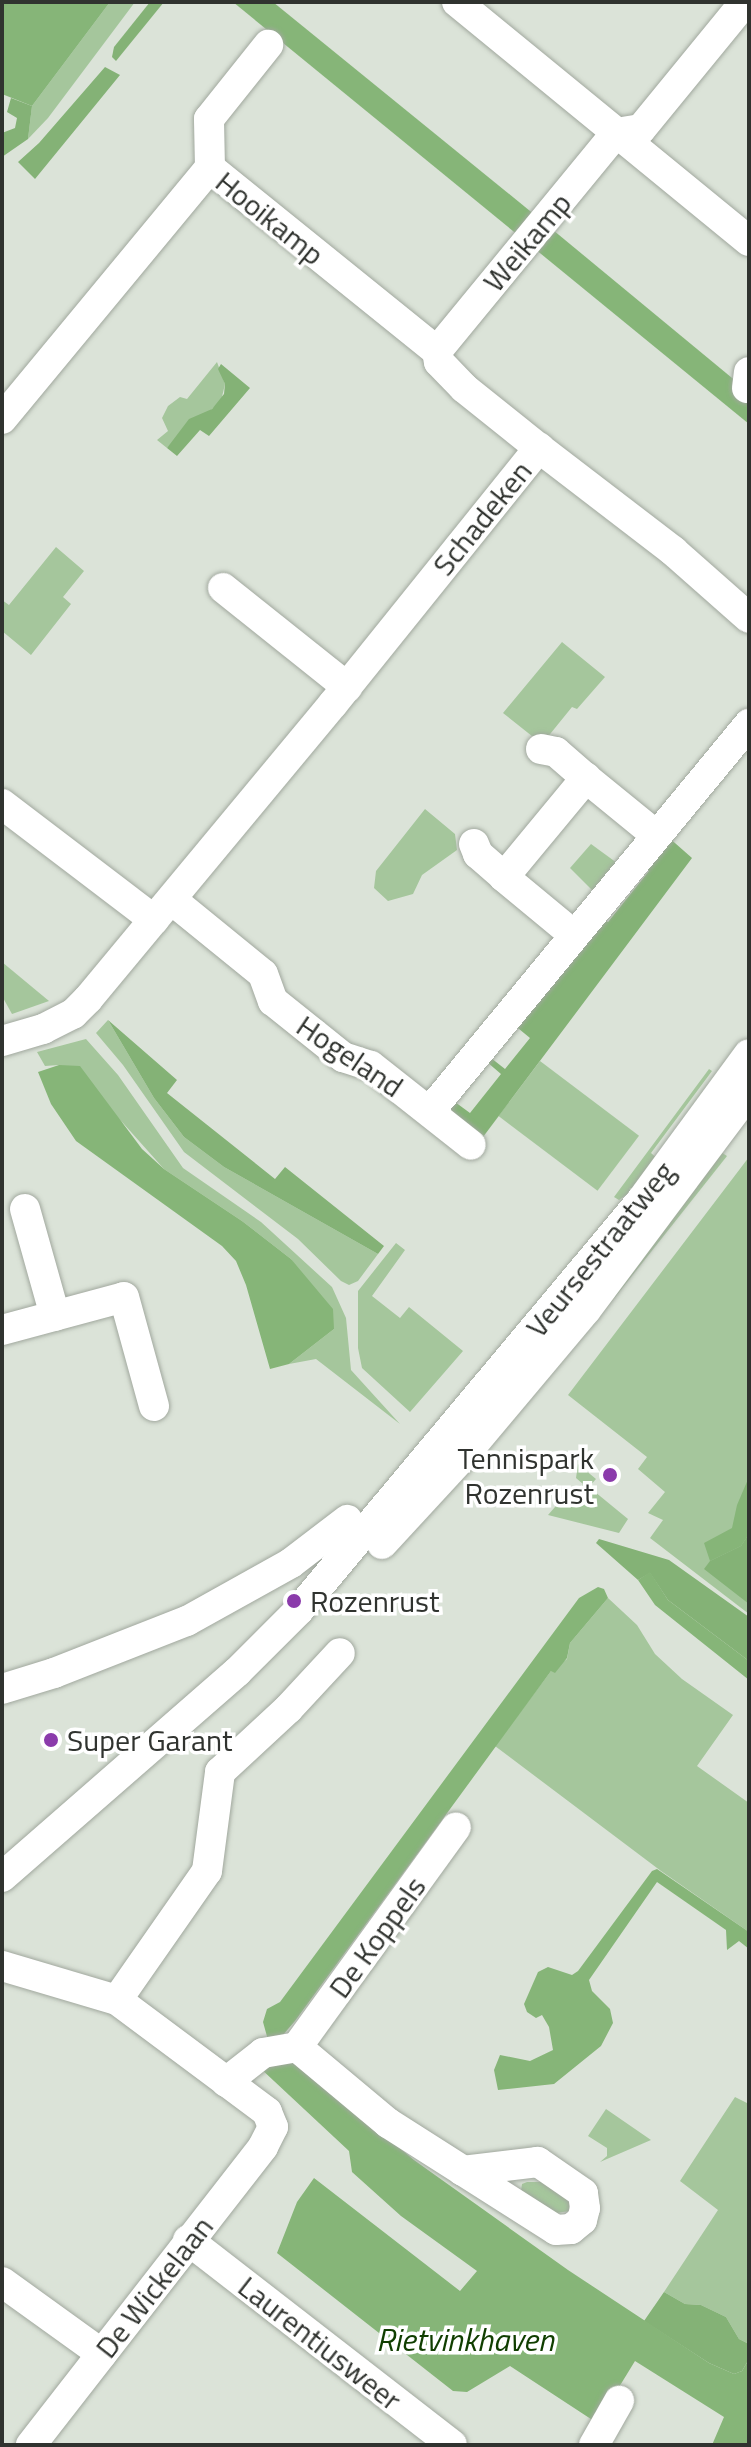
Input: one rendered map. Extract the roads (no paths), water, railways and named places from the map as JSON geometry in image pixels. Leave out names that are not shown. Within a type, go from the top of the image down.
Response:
[{"type":"street","points":[[457,2],[749,241]]},
{"type":"street","name":"Weikamp","points":[[437,351],[616,133],[641,129],[745,2]]},
{"type":"street","points":[[210,168],[209,119],[268,45]]},
{"type":"street","name":"Hooikamp","points":[[2,419],[210,168],[437,351],[439,362],[464,388],[539,448]]},
{"type":"street","name":"Schadeken","points":[[2,1041],[43,1029],[73,1014],[347,687],[539,448],[673,551],[749,618]]},
{"type":"street","points":[[223,588],[347,687]]},
{"type":"street","name":"Hogeland","points":[[430,1111],[749,724]]},
{"type":"street","points":[[541,749],[556,752],[656,835]]},
{"type":"street","points":[[504,877],[586,778]]},
{"type":"street","points":[[2,804],[163,910]]},
{"type":"street","points":[[474,844],[478,854],[574,935]]},
{"type":"street","name":"Hogeland","points":[[163,910],[263,974],[273,1001],[343,1057],[371,1066],[471,1145]]},
{"type":"street","name":"Veursestraatweg","points":[[455,1446],[749,1054]]},
{"type":"street","name":"Veursestraatweg","points":[[455,1446],[586,1310],[749,1092]]},
{"type":"street","points":[[25,1209],[55,1316]]},
{"type":"street","points":[[2,1330],[124,1297],[154,1406]]},
{"type":"street","points":[[2,1877],[268,1642],[455,1446]]},
{"type":"street","points":[[2,1902],[269,1662],[455,1446]]},
{"type":"street","points":[[2,1689],[54,1673],[187,1621],[291,1563],[347,1520]]},
{"type":"street","points":[[117,2000],[207,1871],[220,1772],[288,1709],[340,1653]]},
{"type":"street","name":"De Koppels","points":[[226,2082],[284,2050],[456,1827]]},
{"type":"street","points":[[2,1966],[117,2000],[226,2082]]},
{"type":"street","points":[[284,2050],[463,2171]]},
{"type":"street","name":"De Wickelaan","points":[[31,2445],[263,2147],[273,2127],[267,2112],[226,2082]]},
{"type":"street","name":"Laurentiusweer","points":[[188,2240],[452,2445]]},
{"type":"street","points":[[2,2282],[102,2354]]},
{"type":"street","points":[[594,2445],[619,2401]]},
{"type":"water","points":[[2,2],[110,2],[32,106],[2,94]]},
{"type":"water","points":[[233,2],[273,2],[530,211],[749,392],[749,424]]},
{"type":"water","points":[[59,1065],[80,1066],[142,1149],[164,1169],[242,1221],[291,1259],[333,1309],[334,1329],[289,1364],[270,1369],[236,1261],[222,1246],[76,1141],[51,1104],[38,1072]]},
{"type":"water","points":[[749,1477],[749,1534],[741,1546],[710,1561],[704,1543],[732,1528],[737,1505]]},
{"type":"water","points":[[650,1572],[668,1600],[749,1661],[749,1680],[655,1605],[638,1580]]},
{"type":"water","points":[[598,1587],[604,1589],[608,1598],[570,1643],[567,1658],[555,1673],[551,1671],[295,2021],[283,2035],[268,2040],[263,2022],[267,2009],[280,2002],[579,1598]]},
{"type":"water","points":[[657,1869],[749,1932],[749,1949],[739,1941],[727,1950],[726,1930],[657,1882],[589,1980],[592,1991],[610,2009],[613,2023],[601,2046],[554,2084],[498,2090],[494,2070],[500,2055],[530,2061],[553,2050],[549,2027],[542,2015],[536,2018],[527,2012],[524,2004],[538,1972],[548,1967],[572,1975],[578,1971],[652,1871]]},
{"type":"water","name":"Rietvinkhaven","points":[[297,2062],[414,2160],[568,2270],[709,2363],[734,2374],[742,2371],[749,2359],[749,2445],[712,2445],[724,2417],[635,2361],[597,2423],[510,2366],[467,2392],[453,2391],[277,2253],[297,2202],[314,2178],[460,2291],[477,2271],[401,2216],[352,2172],[349,2151],[259,2067]]},
{"type":"place","name":"Tennispark Rozenrust","points":[[610,1475]]},
{"type":"place","name":"Rozenrust","points":[[294,1601]]},
{"type":"place","name":"Super Garant","points":[[51,1740]]}]
